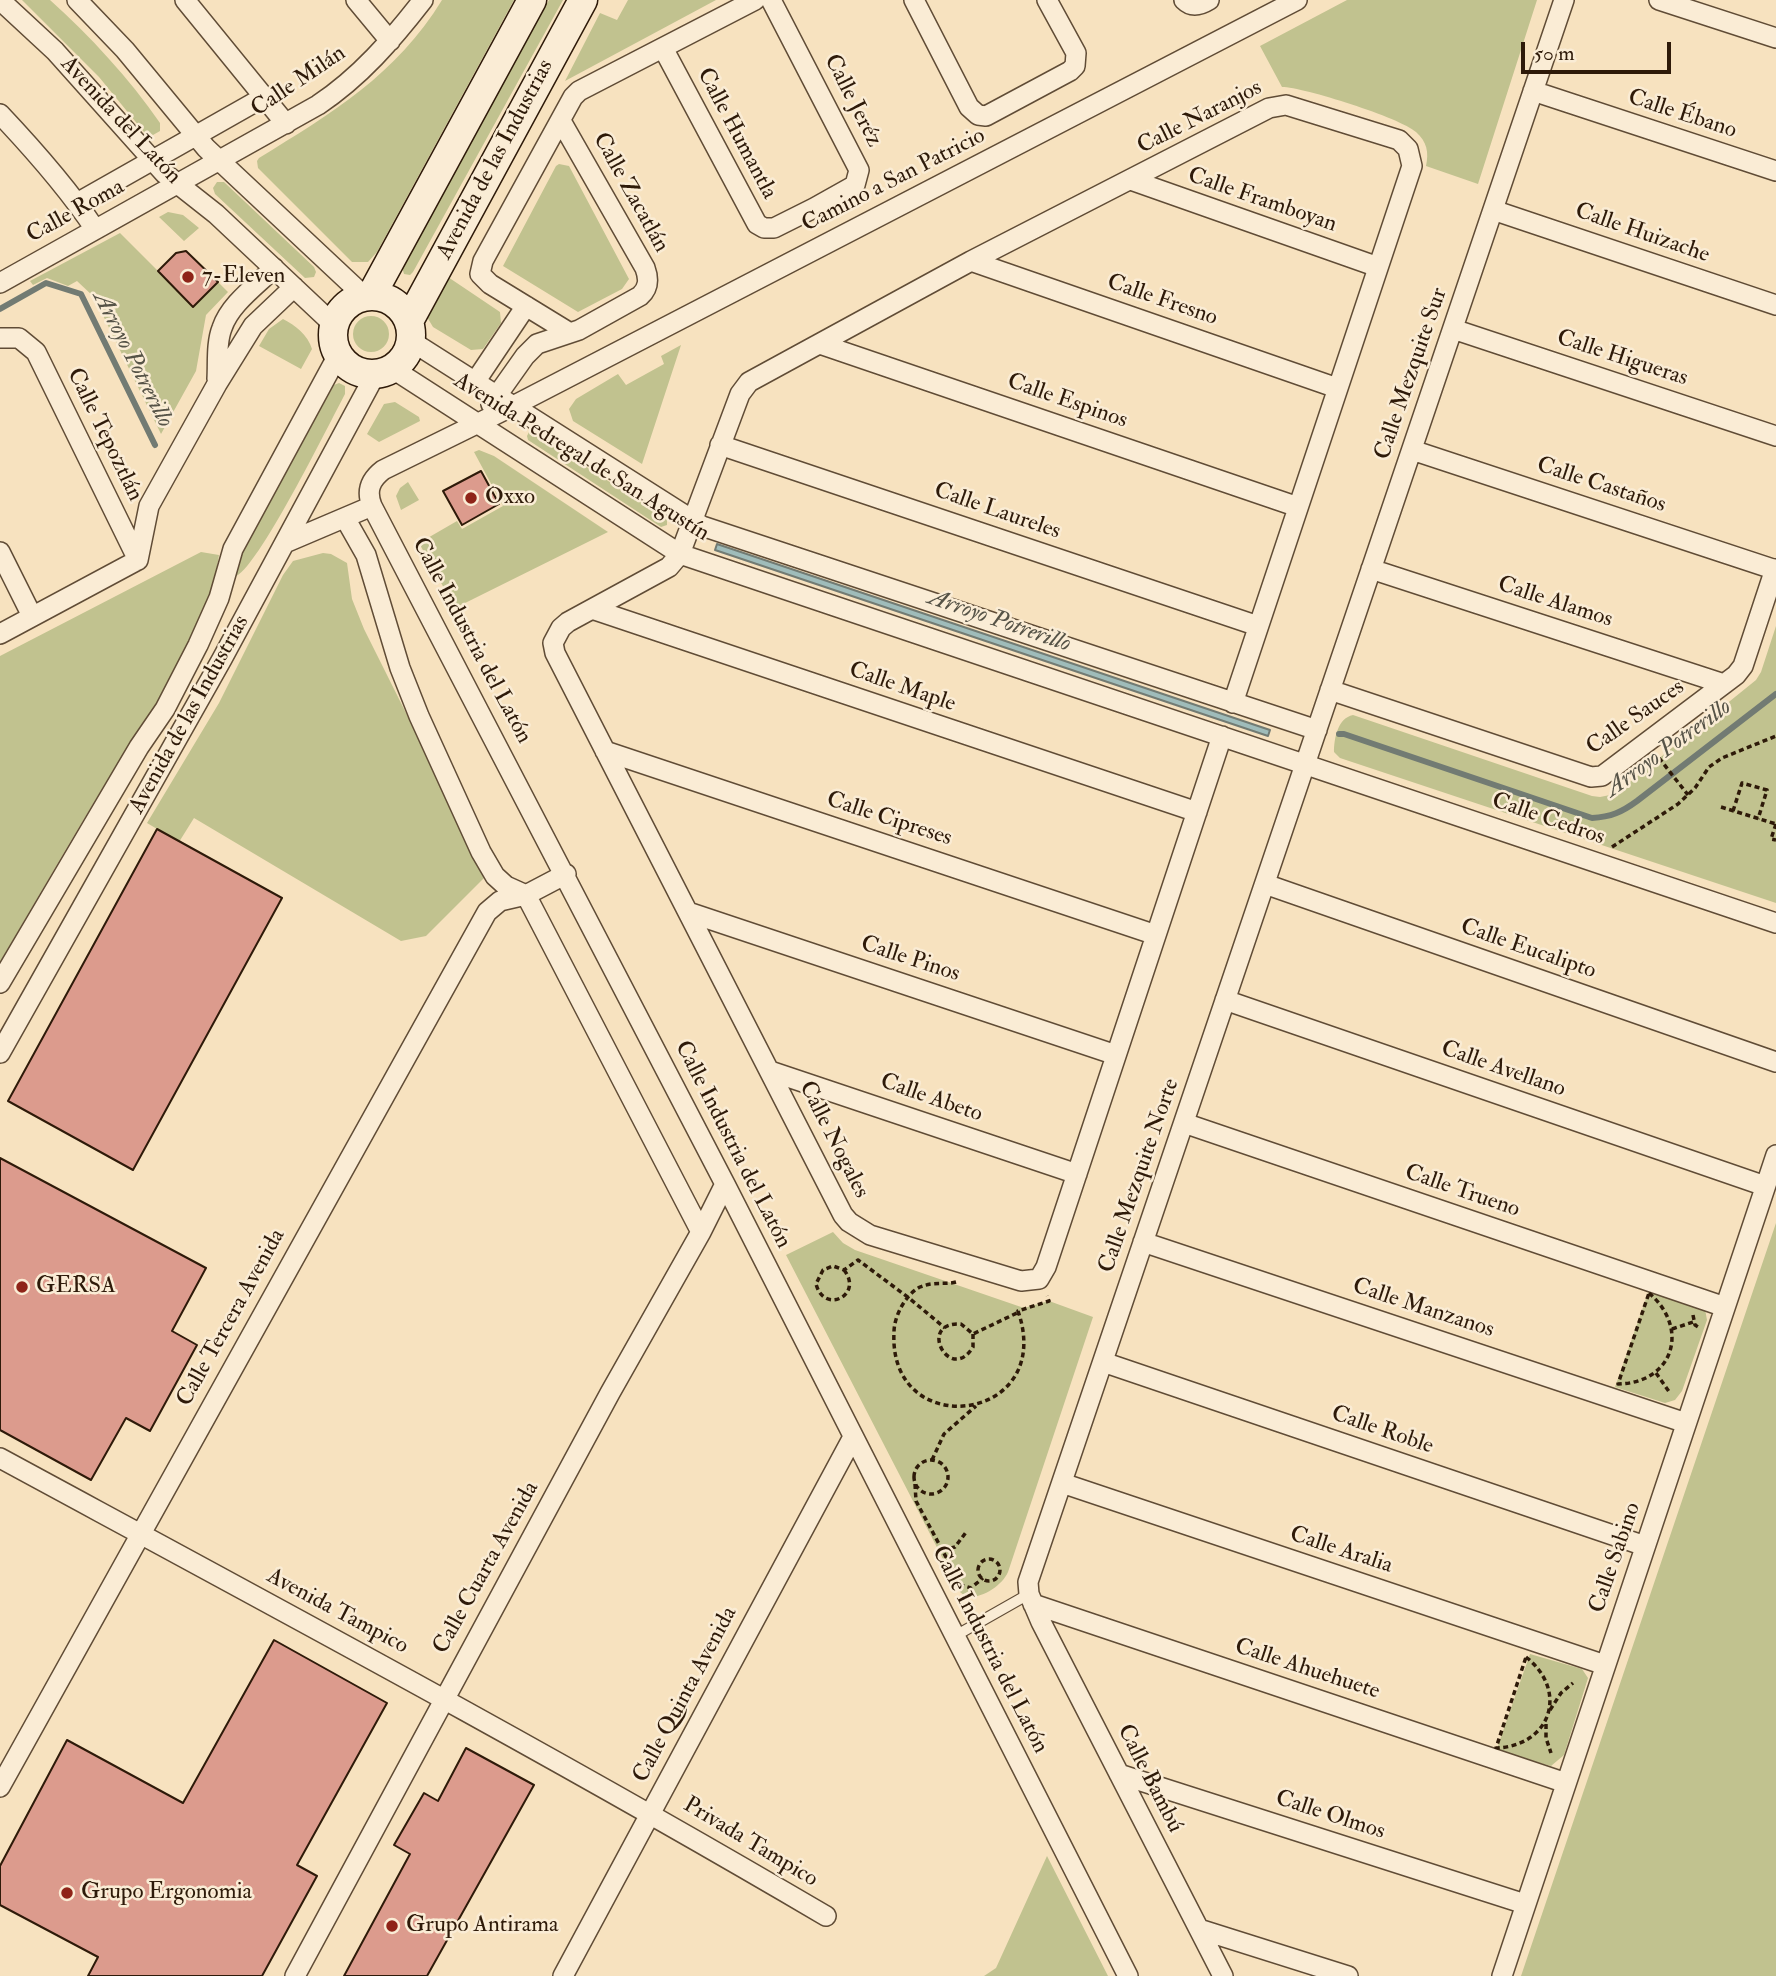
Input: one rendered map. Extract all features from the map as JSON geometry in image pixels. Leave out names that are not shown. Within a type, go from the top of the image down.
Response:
[{"type":"street","name":"Avenida del Latón","points":[[0,0],[55,51],[151,160],[176,184],[216,214],[334,325]]},
{"type":"street","name":"Avenida del Latón","points":[[77,0],[125,50],[194,136],[219,161],[368,296],[383,297],[394,302],[410,331]]},
{"type":"street","points":[[185,0],[286,124]]},
{"type":"street","points":[[356,0],[390,41]]},
{"type":"street","name":"Calle Milán","points":[[176,184],[286,124],[345,86],[390,41],[423,0]]},
{"type":"street","name":"Avenida de las Industrias","points":[[368,296],[532,0]]},
{"type":"street","name":"Avenida de las Industrias","points":[[410,331],[583,0]]},
{"type":"street","points":[[570,333],[490,284],[480,274],[483,261],[576,94],[755,0]]},
{"type":"street","name":"Calle Jeréz","points":[[771,0],[859,170],[855,185],[814,208]]},
{"type":"street","points":[[914,0],[973,112],[986,116],[1075,66],[1076,52],[1048,0]]},
{"type":"street","points":[[1184,0],[1196,5],[1209,0]]},
{"type":"street","name":"Camino a San Patricio","points":[[505,401],[1297,0]]},
{"type":"street","name":"Calle Mezquite Sur","points":[[1305,764],[1564,0]]},
{"type":"street","points":[[1659,0],[1776,38]]},
{"type":"street","name":"Calle Humantla","points":[[663,48],[757,224],[764,228],[774,228],[814,208]]},
{"type":"street","name":"Calle Ébano","points":[[1533,91],[1776,171]]},
{"type":"street","name":"Calle Milán","points":[[151,160],[264,97]]},
{"type":"street","name":"Calle Naranjos","points":[[680,554],[740,394],[749,382],[971,261],[1279,104],[1292,106],[1399,140],[1408,149],[1412,166],[1233,703]]},
{"type":"street","points":[[0,114],[41,158],[95,229]]},
{"type":"street","name":"Calle Zacatlán","points":[[561,121],[648,276],[646,291],[640,296],[570,333]]},
{"type":"street","name":"Calle Roma","points":[[77,203],[151,160]]},
{"type":"street","name":"Calle Framboyan","points":[[1131,180],[1378,267]]},
{"type":"street","name":"Calle Roma","points":[[0,282],[176,184]]},
{"type":"street","name":"Calle Huizache","points":[[1493,210],[1776,305]]},
{"type":"street","name":"Calle Fresno","points":[[971,261],[1337,388]]},
{"type":"street","points":[[217,384],[220,336],[225,322],[237,305],[274,268]]},
{"type":"street","points":[[0,634],[138,560],[149,506],[217,384],[253,326],[294,287]]},
{"type":"street","points":[[368,296],[345,306],[334,325],[334,346],[338,355],[354,370],[384,372],[408,352],[410,331]]},
{"type":"street","points":[[475,382],[526,306]]},
{"type":"street","name":"Calle Higueras","points":[[1453,329],[1776,436]]},
{"type":"street","name":"Avenida Pedregal de San Agustín","points":[[410,331],[475,382],[692,521],[1317,730]]},
{"type":"street","points":[[285,543],[372,506],[370,484],[378,474],[478,423],[505,401],[525,356],[537,344],[570,333]]},
{"type":"street","name":"Calle Tepoztlán","points":[[9,338],[36,352],[138,560]]},
{"type":"street","name":"Calle Espinos","points":[[820,344],[1298,507]]},
{"type":"street","name":"Avenida de las Industrias","points":[[0,983],[165,709],[219,598],[233,549],[338,355]]},
{"type":"street","name":"Avenida de las Industrias","points":[[0,1053],[285,543],[384,372]]},
{"type":"street","name":"Avenida Pedregal de San Agustín","points":[[384,372],[478,423],[680,554],[1305,764]]},
{"type":"street","name":"Calle Laureles","points":[[720,445],[1258,626]]},
{"type":"street","name":"Calle Castaños","points":[[1412,450],[1775,569]]},
{"type":"street","name":"Calle Industria del Latón","points":[[372,506],[566,874],[1128,1976]]},
{"type":"street","points":[[345,518],[370,564],[400,668],[419,716],[481,852],[495,876],[506,886],[526,895],[701,1232]]},
{"type":"street","points":[[0,552],[32,616]]},
{"type":"street","name":"Calle Nogales","points":[[680,554],[669,567],[561,628],[553,643],[555,653],[849,1222],[870,1235],[964,1264],[1021,1281],[1039,1279]]},
{"type":"street","name":"Calle Alamos","points":[[1371,569],[1724,684]]},
{"type":"street","name":"Calle Sauces","points":[[1330,690],[1598,777],[1607,774],[1724,684],[1743,666],[1775,569]]},
{"type":"street","name":"Calle Maple","points":[[592,610],[1197,812]]},
{"type":"street","points":[[198,645],[222,659]]},
{"type":"street","points":[[1039,1279],[1046,1267],[1222,736]]},
{"type":"street","name":"Calle Cipreses","points":[[605,751],[1156,935]]},
{"type":"street","name":"Calle Mezquite Norte","points":[[1031,1599],[1028,1583],[1305,764]]},
{"type":"street","name":"Calle Cedros","points":[[1305,764],[1776,923]]},
{"type":"street","name":"Calle Tercera Avenida","points":[[0,1787],[487,912],[500,901],[526,895],[566,874]]},
{"type":"street","name":"Calle Eucalipto","points":[[1265,884],[1776,1062]]},
{"type":"street","name":"Calle Pinos","points":[[688,912],[1116,1055]]},
{"type":"street","name":"Calle Avellano","points":[[1225,1000],[1766,1186]]},
{"type":"street","name":"Calle Abeto","points":[[770,1071],[1077,1174]]},
{"type":"street","name":"Calle Trueno","points":[[1184,1123],[1725,1307]]},
{"type":"street","name":"Calle Sabino","points":[[1502,1976],[1776,1155]]},
{"type":"street","name":"Calle Cuarta Avenida","points":[[295,1976],[725,1184]]},
{"type":"street","name":"Calle Manzanos","points":[[1143,1242],[1686,1423]]},
{"type":"street","name":"Calle Roble","points":[[1103,1362],[1645,1546]]},
{"type":"street","name":"Calle Quinta Avenida","points":[[563,1976],[853,1437]]},
{"type":"street","name":"Avenida Tampico","points":[[0,1458],[650,1812]]},
{"type":"street","name":"Calle Aralia","points":[[1062,1483],[1605,1665]]},
{"type":"street","name":"Calle Bambú","points":[[1031,1599],[1223,1976]]},
{"type":"street","name":"Calle Ahuehuete","points":[[1031,1599],[1566,1783]]},
{"type":"street","name":"Calle Olmos","points":[[1119,1774],[1525,1904]]},
{"type":"street","name":"Privada Tampico","points":[[650,1812],[825,1916]]},
{"type":"street","points":[[1199,1929],[1348,1976]]},
{"type":"lane","points":[[955,1636],[1031,1599]]},
{"type":"path","points":[[1605,851],[1678,804],[1709,767],[1722,758],[1776,736]]},
{"type":"path","points":[[1658,756],[1688,794]]},
{"type":"path","points":[[1733,811],[1742,783],[1767,790],[1758,819]]},
{"type":"path","points":[[1721,807],[1776,824],[1771,839],[1776,841]]},
{"type":"path","points":[[844,1270],[850,1279],[849,1291],[836,1300],[825,1298],[816,1284],[819,1274],[828,1267],[844,1270],[858,1260],[945,1328]]},
{"type":"path","points":[[964,1264],[955,1283],[935,1282],[917,1289],[902,1306],[894,1326],[893,1348],[899,1369],[912,1387],[927,1399],[964,1407],[983,1403]]},
{"type":"path","points":[[973,1334],[1024,1307],[1049,1300],[1039,1279]]},
{"type":"path","points":[[1649,1293],[1661,1303],[1672,1329],[1672,1347],[1656,1373],[1646,1380],[1618,1384],[1649,1293]]},
{"type":"path","points":[[932,1460],[939,1440],[949,1428],[969,1410],[999,1394],[1013,1379],[1021,1362],[1025,1343],[1023,1324],[1018,1312]]},
{"type":"path","points":[[1672,1329],[1693,1322]]},
{"type":"path","points":[[961,1324],[973,1334],[974,1342],[966,1356],[955,1359],[941,1350],[939,1338],[950,1325],[961,1324]]},
{"type":"path","points":[[1656,1373],[1670,1393]]},
{"type":"path","points":[[915,1484],[928,1495],[939,1493],[947,1485],[946,1469],[932,1460],[916,1467],[913,1478],[916,1501],[965,1587],[971,1588],[983,1578]]},
{"type":"path","points":[[942,1550],[955,1547],[967,1531]]},
{"type":"path","points":[[988,1559],[998,1563],[1000,1570],[997,1577],[991,1581],[983,1578],[978,1571],[982,1561],[988,1559]]},
{"type":"path","points":[[1549,1711],[1547,1680],[1538,1667],[1526,1657],[1496,1748],[1524,1743],[1535,1735],[1560,1693],[1574,1682]]},
{"type":"path","points":[[1546,1719],[1546,1738],[1551,1753]]},
{"type":"green space","points":[[22,0],[50,0],[65,14],[135,90],[160,123],[160,131],[153,135],[144,132],[99,77]]},
{"type":"green space","points":[[442,0],[514,0],[377,252],[368,262],[352,262],[258,168],[257,161],[337,108],[383,71],[424,26]]},
{"type":"green space","points":[[549,0],[563,0],[413,272],[410,275],[404,274],[402,267]]},
{"type":"green space","points":[[628,0],[716,0],[565,81],[600,13],[617,20]]},
{"type":"green space","points":[[1347,0],[1537,0],[1478,184],[1426,166],[1425,143],[1407,126],[1351,104],[1282,87],[1260,46]]},
{"type":"green space","points":[[559,164],[569,166],[629,279],[622,289],[578,312],[503,266]]},
{"type":"green space","points":[[217,182],[224,182],[314,267],[314,277],[305,278],[215,194],[213,188]]},
{"type":"green space","points":[[168,212],[183,215],[199,228],[184,241],[159,217]]},
{"type":"green space","points":[[120,233],[193,306],[218,282],[228,292],[206,315],[196,371],[161,434],[94,297],[77,281],[68,286],[47,278],[33,285],[30,281]]},
{"type":"green space","points":[[445,275],[500,312],[501,323],[483,349],[471,350],[433,327],[427,317]]},
{"type":"green space","points":[[371,316],[384,321],[389,334],[384,347],[371,352],[358,347],[353,334],[358,321]]},
{"type":"green space","points":[[283,319],[300,331],[312,349],[301,369],[259,346],[269,329]]},
{"type":"green space","points":[[681,345],[642,464],[573,421],[569,409],[576,399],[618,374],[626,385],[664,364],[661,356]]},
{"type":"green space","points":[[339,383],[345,386],[345,394],[292,494],[259,551],[234,577],[236,563],[334,385]]},
{"type":"green space","points":[[395,402],[419,417],[420,421],[379,442],[367,434],[384,404]]},
{"type":"green space","points":[[529,432],[667,519],[667,525],[661,527],[528,440]]},
{"type":"green space","points":[[479,450],[494,456],[608,532],[455,608],[419,543],[457,521],[462,529],[503,506],[474,452]]},
{"type":"green space","points":[[408,482],[419,500],[401,510],[396,496],[400,488]]},
{"type":"green space","points":[[201,552],[219,555],[213,585],[191,642],[0,962],[0,656]]},
{"type":"green space","points":[[323,553],[331,554],[347,563],[352,599],[364,629],[480,861],[484,878],[426,936],[401,941],[194,818],[179,842],[147,823],[219,703],[283,575],[293,561]]},
{"type":"green space","points":[[1776,626],[1776,903],[1340,758],[1334,752],[1340,724],[1353,715],[1592,796],[1615,794],[1756,680]]},
{"type":"green space","points":[[1776,1223],[1776,1976],[1521,1976]]},
{"type":"green space","points":[[833,1232],[843,1243],[855,1250],[1024,1308],[1049,1301],[1093,1317],[1008,1572],[996,1587],[984,1594],[966,1597],[960,1592],[786,1255]]},
{"type":"green space","points":[[1649,1290],[1705,1309],[1707,1320],[1682,1391],[1675,1400],[1665,1403],[1615,1387]]},
{"type":"green space","points":[[1530,1654],[1582,1669],[1588,1678],[1564,1755],[1551,1766],[1496,1751]]},
{"type":"green space","points":[[1047,1856],[1108,1976],[984,1976],[996,1968]]},
{"type":"water","points":[[717,544],[1270,730],[1268,736],[715,550]]},
{"type":"building","name":"7-Eleven","points":[[186,251],[218,282],[193,307],[158,271],[176,253]]},
{"type":"building","name":"Oxxo","points":[[481,471],[499,504],[462,525],[443,491]]},
{"type":"building","points":[[157,829],[282,898],[133,1170],[8,1101]]},
{"type":"building","points":[[0,1158],[206,1268],[172,1331],[197,1345],[150,1431],[126,1418],[91,1480],[0,1430]]},
{"type":"building","points":[[274,1640],[387,1703],[297,1865],[317,1876],[262,1976],[88,1976],[98,1957],[0,1905],[0,1866],[67,1740],[183,1803]]},
{"type":"building","points":[[466,1748],[534,1785],[427,1976],[344,1976],[410,1854],[394,1845],[424,1793],[438,1801]]},
{"type":"waterway","name":"Arroyo Potrerillo","points":[[0,309],[46,283],[81,294],[155,445]]},
{"type":"waterway","name":"Arroyo Potrerillo","points":[[1339,734],[1592,818],[1616,813],[1632,805],[1776,694]]},
{"type":"place","name":"7-Eleven","points":[[188,277]]},
{"type":"place","name":"Oxxo","points":[[471,498]]},
{"type":"place","name":"GERSA","points":[[22,1287]]},
{"type":"place","name":"Grupo Ergonomia","points":[[67,1893]]},
{"type":"place","name":"Grupo Antirama","points":[[392,1926]]}]
